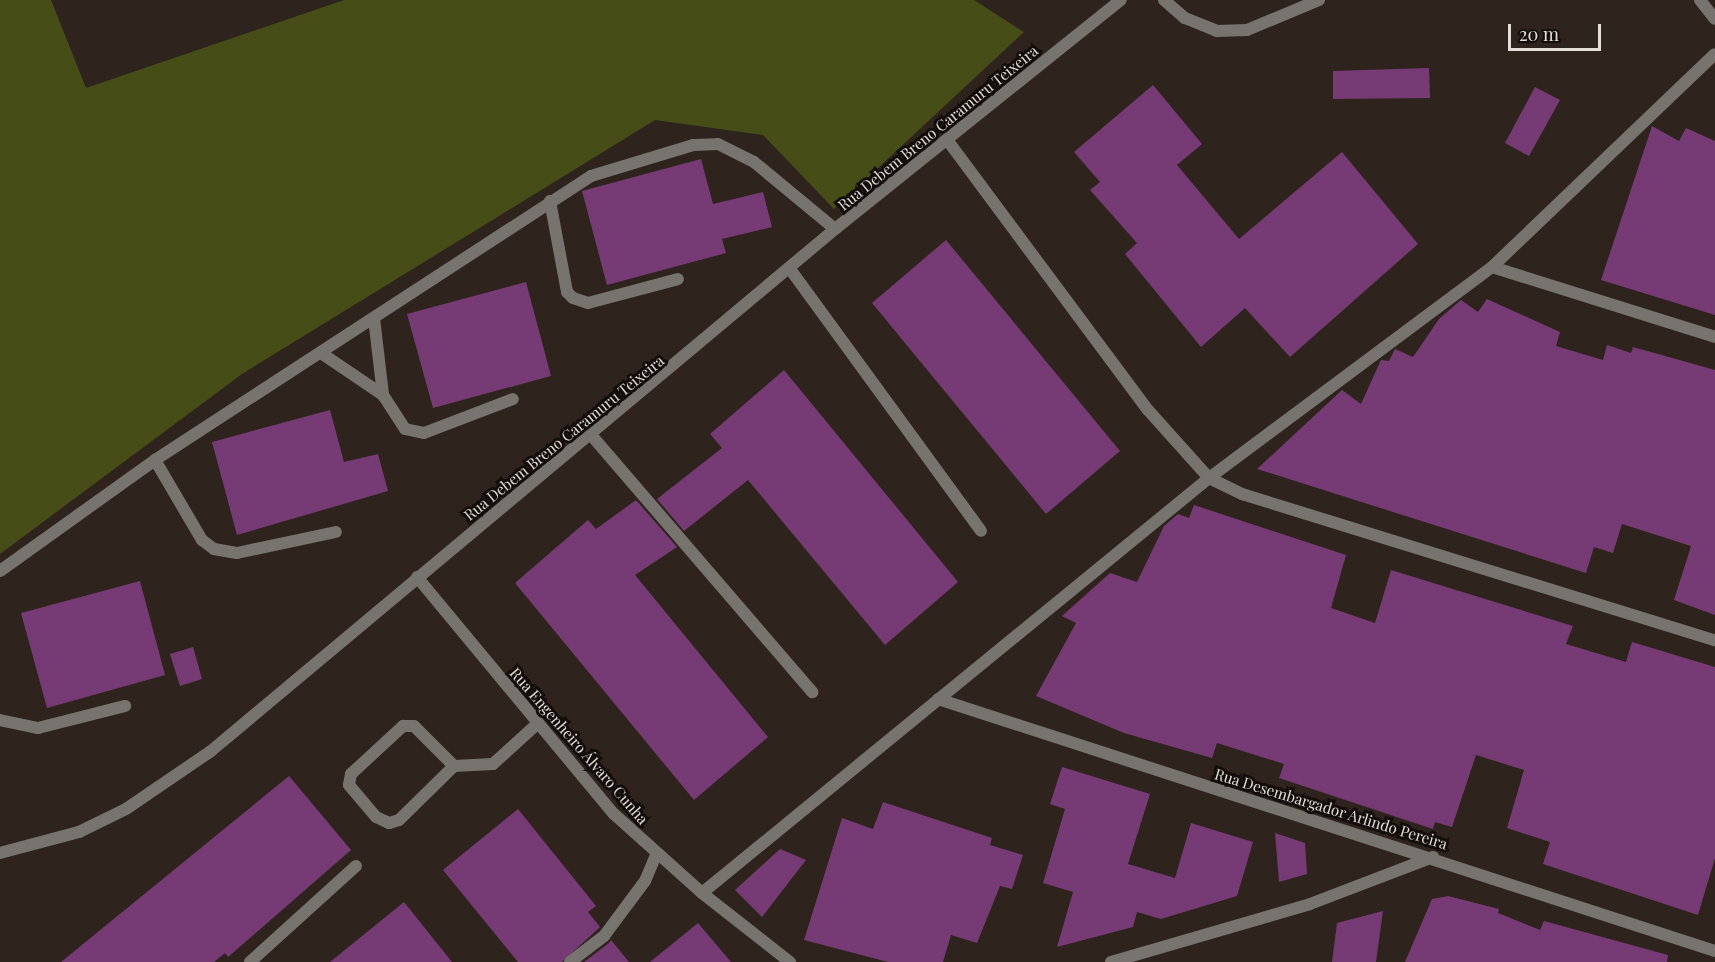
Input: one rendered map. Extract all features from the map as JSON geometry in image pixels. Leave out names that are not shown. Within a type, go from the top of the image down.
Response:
[{"type":"street","name":"Rua Debem Breno Caramuru Teixeira","points":[[0,853],[79,832],[126,809],[211,751],[417,577],[592,436],[835,230],[1121,0]]},
{"type":"street","points":[[1164,0],[1185,18],[1216,31],[1247,30],[1319,0]]},
{"type":"street","points":[[1700,0],[1715,20]]},
{"type":"street","points":[[1710,0],[1715,3]]},
{"type":"street","points":[[702,893],[1209,478],[1492,267],[1715,54]]},
{"type":"street","points":[[948,141],[1148,410],[1209,478],[1242,494],[1715,640]]},
{"type":"street","points":[[0,571],[155,460],[591,176],[693,145],[718,144],[754,162],[835,230]]},
{"type":"street","points":[[550,201],[567,292],[573,298],[588,303],[678,279]]},
{"type":"street","points":[[1492,267],[1715,337]]},
{"type":"street","points":[[790,269],[981,531]]},
{"type":"street","points":[[374,318],[383,395],[395,420],[424,433],[513,399]]},
{"type":"street","points":[[321,353],[383,395]]},
{"type":"street","points":[[592,436],[812,692]]},
{"type":"street","points":[[155,460],[202,540],[214,549],[237,553],[336,532]]},
{"type":"street","name":"Rua Engenheiro Álvaro Cunha","points":[[417,577],[614,814],[656,855],[790,962]]},
{"type":"street","name":"Rua Desembargador Arlindo Pereira","points":[[938,699],[1433,857],[1715,951]]},
{"type":"street","points":[[0,720],[38,728],[125,706]]},
{"type":"street","points":[[454,766],[414,726],[403,726],[351,774],[349,784],[376,817],[389,822],[399,820],[454,766],[493,764],[538,723]]},
{"type":"street","points":[[570,962],[604,936],[645,881],[656,855]]},
{"type":"street","points":[[1111,962],[1310,904],[1433,857]]},
{"type":"street","points":[[250,962],[356,866]]},
{"type":"green space","points":[[0,0],[51,0],[86,88],[344,0],[974,0],[1024,32],[834,209],[763,135],[655,120],[242,374],[0,554]]},
{"type":"building","points":[[1429,68],[1430,98],[1333,99],[1333,71]]},
{"type":"building","points":[[1153,85],[1202,144],[1177,165],[1239,239],[1342,152],[1418,244],[1290,357],[1245,308],[1201,347],[1125,254],[1137,243],[1090,190],[1100,182],[1074,152]]},
{"type":"building","points":[[1535,87],[1560,100],[1529,156],[1505,143]]},
{"type":"building","points":[[1652,126],[1679,141],[1686,128],[1715,141],[1715,315],[1601,280]]},
{"type":"building","points":[[701,159],[713,204],[763,192],[772,227],[722,239],[726,253],[607,285],[582,191]]},
{"type":"building","points":[[946,240],[1120,451],[1046,514],[872,303]]},
{"type":"building","points":[[526,282],[551,376],[433,408],[407,314]]},
{"type":"building","points":[[1487,299],[1560,332],[1556,346],[1603,360],[1607,345],[1631,353],[1633,347],[1715,370],[1715,615],[1674,600],[1691,546],[1622,524],[1613,553],[1594,547],[1586,573],[1257,469],[1342,390],[1361,404],[1381,360],[1389,361],[1395,349],[1413,357],[1439,319],[1461,300],[1478,312]]},
{"type":"building","points":[[784,370],[958,582],[885,645],[748,480],[684,531],[657,499],[722,448],[710,434]]},
{"type":"building","points":[[330,410],[344,462],[378,454],[388,491],[237,535],[212,442]]},
{"type":"building","points":[[636,500],[677,547],[635,575],[768,737],[694,800],[515,583],[588,520],[596,529]]},
{"type":"building","points":[[1194,505],[1346,555],[1331,608],[1375,623],[1391,570],[1573,626],[1566,644],[1626,662],[1632,642],[1715,667],[1715,858],[1698,915],[1543,864],[1550,842],[1507,828],[1524,770],[1476,755],[1452,827],[1435,822],[1433,829],[1279,778],[1284,764],[1217,743],[1212,758],[1124,733],[1036,696],[1076,623],[1062,616],[1110,573],[1137,582],[1164,526],[1178,514],[1189,518]]},
{"type":"building","points":[[140,581],[165,675],[47,708],[21,613]]},
{"type":"building","points":[[193,647],[202,679],[180,686],[170,654]]},
{"type":"building","points":[[1062,767],[1150,794],[1128,864],[1175,878],[1191,823],[1253,842],[1237,896],[1161,919],[1137,912],[1133,927],[1057,947],[1073,892],[1043,883],[1065,809],[1050,804]]},
{"type":"building","points":[[289,776],[351,850],[228,957],[225,953],[214,962],[61,962]]},
{"type":"building","points":[[883,802],[992,838],[990,845],[1023,855],[1012,889],[1000,886],[977,943],[951,935],[943,962],[888,962],[804,940],[842,818],[873,829]]},
{"type":"building","points":[[518,809],[596,906],[588,912],[600,927],[562,962],[518,962],[443,870]]},
{"type":"building","points":[[1275,833],[1305,843],[1307,874],[1279,882]]},
{"type":"building","points":[[780,849],[806,860],[762,917],[735,890]]},
{"type":"building","points":[[1448,896],[1499,909],[1498,913],[1540,930],[1544,921],[1668,955],[1667,962],[1405,962],[1432,899]]},
{"type":"building","points":[[404,902],[452,962],[330,962]]},
{"type":"building","points":[[1383,911],[1376,962],[1332,962],[1337,923]]},
{"type":"building","points":[[698,923],[731,962],[650,962]]},
{"type":"building","points":[[611,940],[629,962],[584,962],[609,943]]}]
